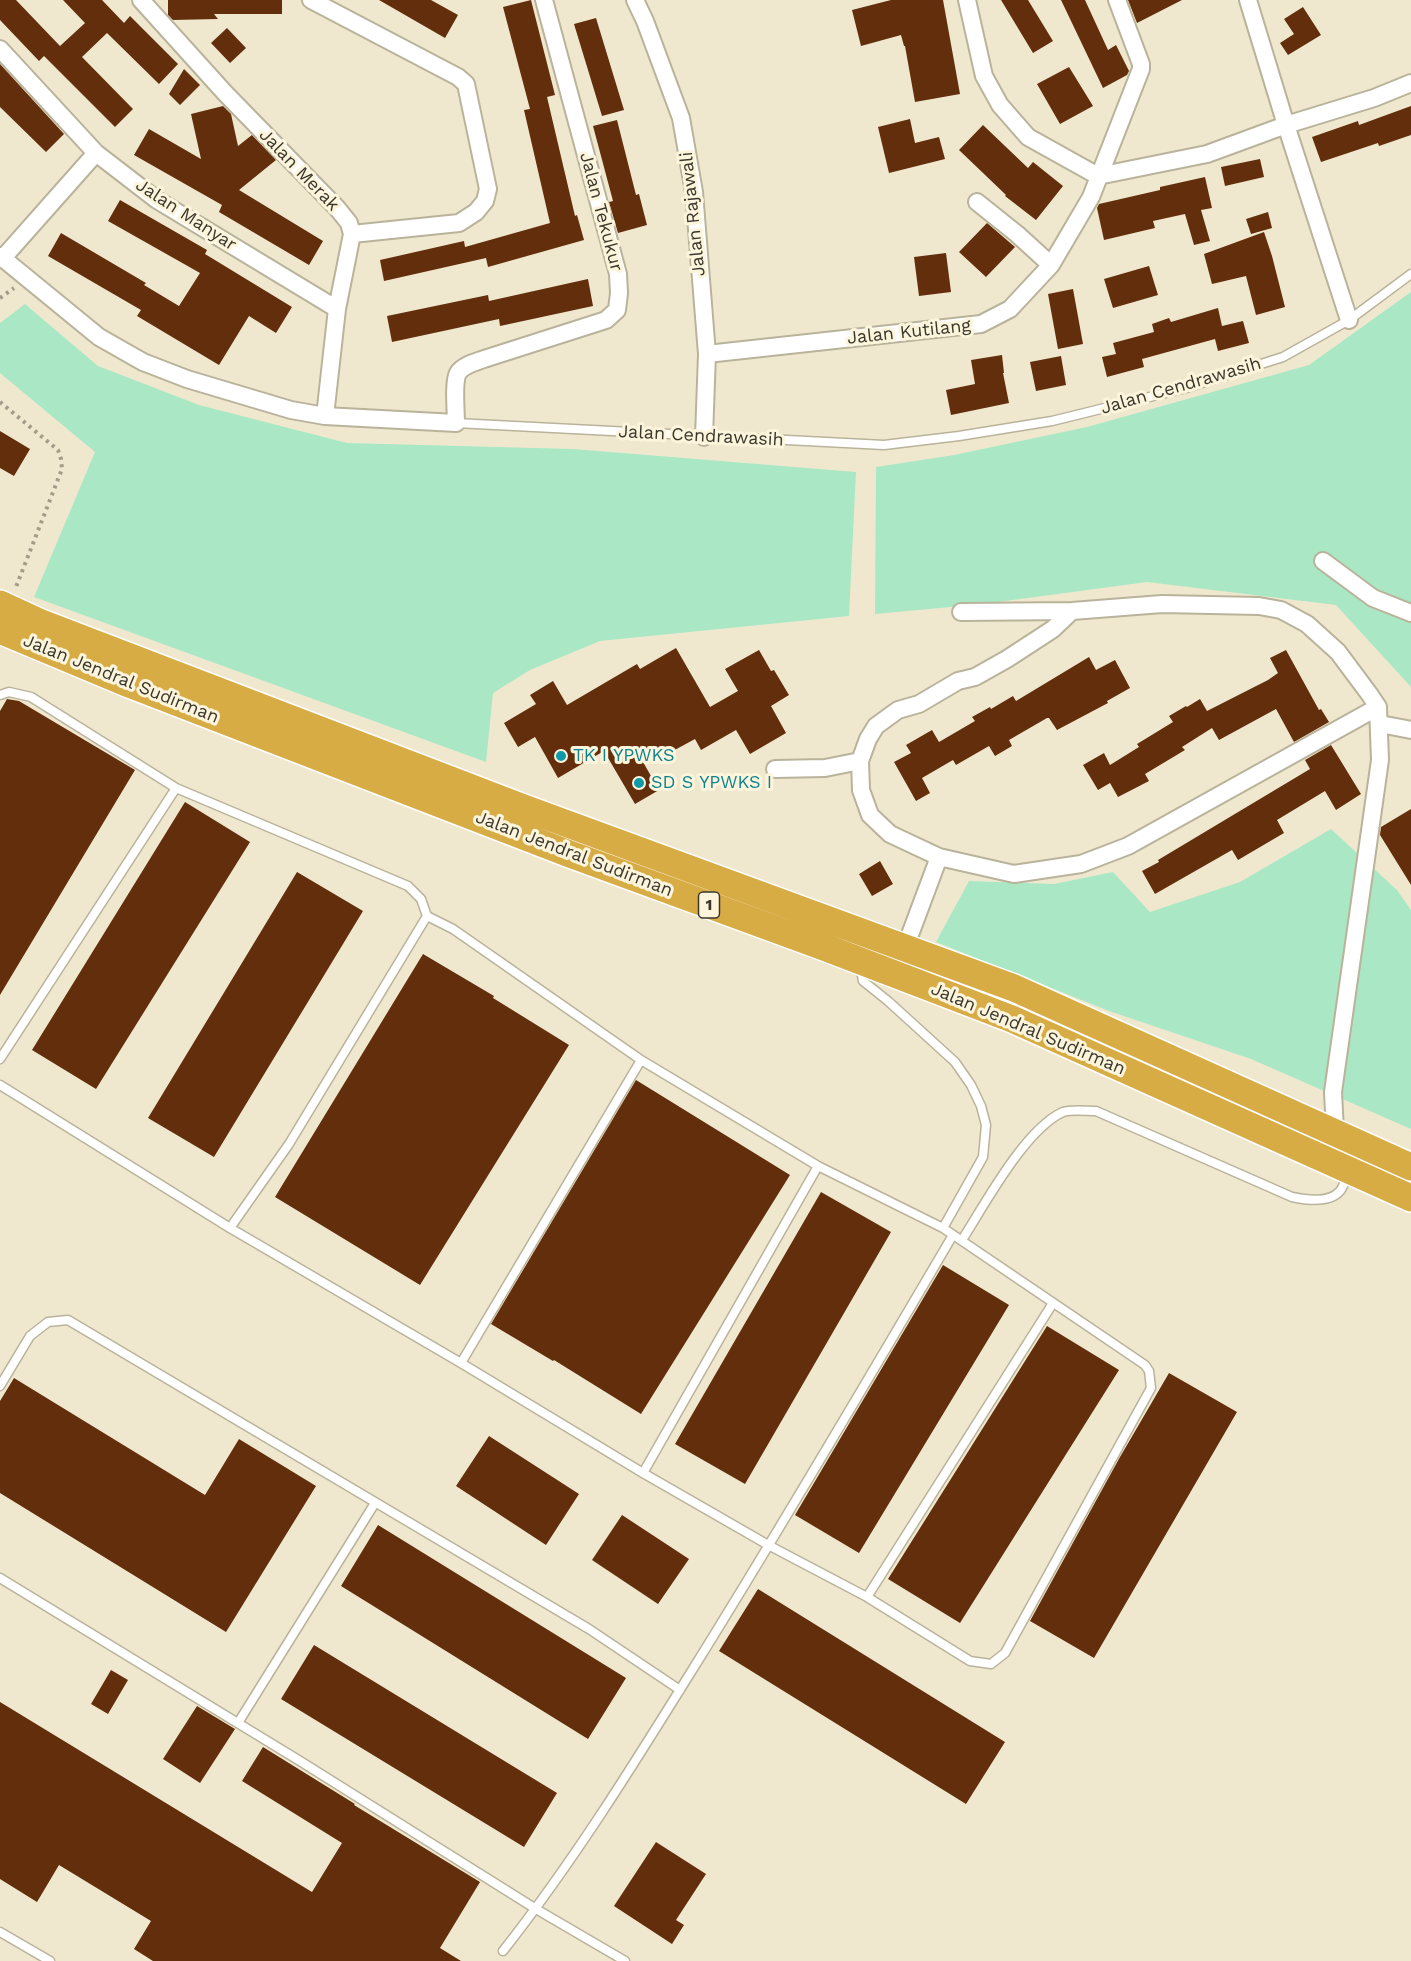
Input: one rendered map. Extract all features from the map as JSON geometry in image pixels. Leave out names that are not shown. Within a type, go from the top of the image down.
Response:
[{"type":"highway","name":"Jalan Jendral Sudirman","points":[[3,614],[51,627],[524,808],[1014,988],[1411,1167]]},
{"type":"highway","name":"Jalan Jendral Sudirman","points":[[3,614],[129,684],[523,836],[1012,1019],[1411,1198]]},
{"type":"street","name":"Jalan Merak","points":[[141,0],[225,93],[337,208],[349,223],[352,234]]},
{"type":"street","points":[[311,0],[458,77],[466,84],[488,189],[485,201],[476,212],[459,223],[352,234],[337,309],[325,416]]},
{"type":"street","name":"Jalan Rajawali","points":[[635,0],[681,118],[694,192],[707,354],[704,436]]},
{"type":"street","points":[[967,0],[984,76],[1000,105],[1028,137],[1098,176],[1207,154],[1286,124],[1374,98],[1411,83]]},
{"type":"street","name":"Jalan Kutilang","points":[[707,354],[981,324],[1010,309],[1051,265],[1091,197],[1141,69],[1117,0]]},
{"type":"street","points":[[1248,0],[1349,320]]},
{"type":"street","name":"Jalan Tekukur","points":[[456,423],[456,383],[458,374],[467,366],[606,320],[617,310],[618,274],[548,1]]},
{"type":"street","name":"Jalan Manyar","points":[[0,49],[96,153],[157,200],[337,309]]},
{"type":"street","points":[[1,258],[96,153]]},
{"type":"street","points":[[977,202],[1051,265]]},
{"type":"street","name":"Jalan Cendrawasih","points":[[1,258],[99,337],[143,362],[221,390],[291,410],[325,416],[456,423]]},
{"type":"street","points":[[1323,561],[1373,598],[1411,613]]},
{"type":"street","points":[[961,612],[1072,611],[1162,604],[1259,606],[1281,610],[1307,624],[1338,652],[1357,675],[1379,715],[1380,760],[1334,1092],[1335,1132]]},
{"type":"street","points":[[1072,611],[1053,629],[1006,659],[975,677],[958,681],[919,704],[898,710],[876,726],[868,739],[860,761],[861,790],[870,815],[890,834],[939,857],[1014,873],[1081,864],[1128,846],[1379,715]]},
{"type":"street","points":[[1379,715],[1411,730]]},
{"type":"street","points":[[775,769],[825,768],[860,761]]},
{"type":"street","points":[[905,948],[939,857]]},
{"type":"lane","name":"Jalan Cendrawasih","points":[[456,423],[884,445],[959,436],[1052,421],[1186,388],[1283,357],[1349,320],[1411,274]]},
{"type":"lane","points":[[0,695],[9,692],[31,697],[176,788],[408,886],[421,899],[427,916],[453,929],[641,1060],[818,1166],[943,1228],[962,1240],[1145,1365],[1149,1371],[1151,1388],[1005,1653],[991,1664],[970,1661],[867,1597],[770,1546],[643,1473],[230,1228],[0,1085]]},
{"type":"lane","points":[[0,1059],[176,788]]},
{"type":"lane","points":[[230,1228],[289,1144],[427,916]]},
{"type":"lane","points":[[858,960],[863,981],[955,1062],[981,1106],[986,1125],[984,1157],[943,1228]]},
{"type":"lane","points":[[461,1363],[641,1060]]},
{"type":"lane","points":[[962,1240],[1002,1177],[1037,1130],[1065,1112],[1096,1111],[1292,1197],[1305,1200],[1326,1198],[1339,1192],[1350,1170]]},
{"type":"lane","points":[[643,1473],[818,1166]]},
{"type":"lane","points":[[503,1951],[536,1909],[615,1795],[770,1546],[953,1235]]},
{"type":"lane","points":[[867,1597],[1053,1304]]},
{"type":"lane","points":[[0,1386],[30,1336],[48,1322],[68,1320],[589,1629],[680,1690]]},
{"type":"lane","points":[[238,1724],[375,1503]]},
{"type":"lane","points":[[0,1578],[536,1909],[625,1961]]},
{"type":"lane","points":[[0,1932],[50,1961]]},
{"type":"path","points":[[0,402],[58,450],[62,469],[3,614]]},
{"type":"green space","points":[[1411,292],[1411,687],[1336,605],[1147,582],[983,604],[875,614],[876,467],[954,455],[1087,427],[1309,365]]},
{"type":"green space","points":[[25,304],[98,366],[199,405],[347,443],[573,449],[856,472],[849,616],[600,641],[530,670],[493,693],[486,762],[34,597],[95,452],[0,373],[0,323]]},
{"type":"green space","points":[[1331,829],[1397,890],[1411,910],[1411,1129],[1251,1059],[1109,1011],[936,942],[969,881],[1054,884],[1113,872],[1150,912],[1240,882]]},
{"type":"building","points":[[0,0],[16,0],[60,46],[85,23],[63,0],[102,0],[124,23],[130,16],[178,64],[159,84],[107,33],[82,57],[133,109],[115,127],[44,56],[39,61],[0,20]]},
{"type":"building","points":[[168,0],[282,0],[282,14],[214,14],[218,19],[173,20],[168,15]]},
{"type":"building","points":[[379,0],[431,0],[458,15],[445,38]]},
{"type":"building","points":[[531,0],[555,95],[547,97],[575,216],[577,215],[584,240],[488,267],[486,258],[384,281],[380,260],[464,241],[465,247],[550,223],[524,110],[530,109],[503,7]]},
{"type":"building","points":[[891,0],[943,0],[960,94],[915,102],[901,35],[861,46],[852,10]]},
{"type":"building","points":[[1001,0],[1028,0],[1053,41],[1033,53]]},
{"type":"building","points":[[1061,0],[1085,0],[1108,50],[1116,45],[1129,71],[1127,75],[1103,88]]},
{"type":"building","points":[[1128,0],[1182,0],[1137,23]]},
{"type":"building","points":[[1303,7],[1321,35],[1288,55],[1280,43],[1294,34],[1284,19]]},
{"type":"building","points":[[596,18],[624,110],[602,116],[574,24]]},
{"type":"building","points":[[227,28],[246,48],[230,63],[211,43]]},
{"type":"building","points":[[0,64],[64,134],[46,152],[0,107]]},
{"type":"building","points":[[1069,67],[1093,106],[1060,124],[1037,84]]},
{"type":"building","points":[[184,69],[200,85],[180,105],[169,94]]},
{"type":"building","points":[[223,106],[231,114],[238,146],[252,135],[276,160],[239,190],[323,241],[309,265],[219,212],[222,205],[134,155],[149,129],[201,159],[191,114]]},
{"type":"building","points":[[1411,106],[1411,135],[1379,146],[1378,143],[1321,162],[1312,137],[1358,121],[1359,125]]},
{"type":"building","points":[[910,119],[915,143],[939,137],[945,159],[889,173],[878,127]]},
{"type":"building","points":[[617,120],[636,195],[639,194],[647,225],[618,233],[609,202],[613,201],[593,126]]},
{"type":"building","points":[[983,125],[1028,168],[1033,162],[1063,186],[1036,220],[1005,196],[959,150]]},
{"type":"building","points":[[1260,159],[1264,177],[1225,186],[1221,167]]},
{"type":"building","points":[[1205,177],[1212,208],[1201,210],[1210,241],[1194,245],[1185,214],[1153,221],[1155,228],[1104,240],[1097,208],[1099,204]]},
{"type":"building","points":[[120,200],[207,250],[205,254],[292,307],[276,333],[249,316],[219,365],[137,316],[141,310],[48,256],[61,233],[146,283],[144,285],[179,306],[200,273],[108,221]]},
{"type":"building","points":[[1268,212],[1272,228],[1251,234],[1246,219]]},
{"type":"building","points":[[987,223],[1015,247],[986,277],[959,252]]},
{"type":"building","points":[[1264,232],[1285,307],[1256,315],[1246,276],[1212,284],[1204,254]]},
{"type":"building","points":[[946,253],[951,292],[919,296],[914,257]]},
{"type":"building","points":[[1149,266],[1158,295],[1113,308],[1104,279]]},
{"type":"building","points":[[588,279],[593,306],[500,326],[499,319],[392,342],[387,316],[488,295],[489,301]]},
{"type":"building","points":[[1073,289],[1083,344],[1058,349],[1048,294]]},
{"type":"building","points":[[1218,308],[1222,326],[1243,321],[1249,343],[1218,351],[1215,339],[1142,359],[1144,367],[1107,377],[1102,357],[1116,354],[1113,343],[1154,332],[1152,324],[1169,318],[1171,322]]},
{"type":"building","points":[[1002,355],[1009,403],[951,415],[946,390],[975,384],[971,360]]},
{"type":"building","points":[[1061,356],[1066,385],[1036,391],[1030,362]]},
{"type":"building","points":[[0,431],[30,449],[14,476],[0,468]]},
{"type":"building","points":[[676,648],[710,707],[738,691],[725,669],[759,650],[789,695],[771,706],[786,733],[750,754],[736,730],[701,750],[695,739],[671,752],[669,748],[643,762],[659,790],[635,804],[604,751],[558,778],[535,737],[518,747],[504,723],[536,704],[530,695],[553,681],[567,705],[637,664],[640,669]]},
{"type":"building","points":[[1286,650],[1319,710],[1321,709],[1329,722],[1294,742],[1276,709],[1219,740],[1212,728],[1182,747],[1185,750],[1145,774],[1149,781],[1118,797],[1110,783],[1098,790],[1083,765],[1104,753],[1110,765],[1139,747],[1137,744],[1173,722],[1169,716],[1186,706],[1200,699],[1207,711],[1268,680],[1278,673],[1270,658]]},
{"type":"building","points":[[1089,657],[1096,670],[1115,660],[1130,688],[1107,701],[1108,703],[1057,730],[1047,718],[1009,740],[1012,746],[995,756],[989,746],[956,765],[953,760],[922,778],[930,793],[916,801],[894,762],[911,753],[906,745],[932,730],[939,742],[975,721],[972,717],[1013,696],[1016,701]]},
{"type":"building","points":[[7,699],[19,701],[135,770],[0,995],[0,711]]},
{"type":"building","points":[[1331,745],[1361,794],[1336,810],[1325,791],[1277,820],[1284,833],[1238,860],[1232,850],[1155,894],[1142,871],[1310,769],[1305,760]]},
{"type":"building","points":[[185,802],[250,842],[96,1089],[32,1050]]},
{"type":"building","points":[[1411,809],[1411,885],[1380,835],[1381,827]]},
{"type":"building","points":[[880,861],[893,884],[872,896],[859,874]]},
{"type":"building","points":[[297,872],[363,911],[214,1157],[148,1118]]},
{"type":"building","points":[[423,954],[494,996],[493,998],[569,1045],[420,1285],[275,1197]]},
{"type":"building","points":[[636,1080],[790,1175],[641,1414],[491,1324]]},
{"type":"building","points":[[821,1192],[891,1232],[745,1484],[675,1444]]},
{"type":"building","points":[[943,1265],[1009,1305],[859,1553],[795,1515]]},
{"type":"building","points":[[1047,1326],[1119,1370],[960,1623],[888,1579]]},
{"type":"building","points":[[1169,1373],[1237,1412],[1094,1658],[1030,1621]]},
{"type":"building","points":[[14,1378],[205,1495],[239,1439],[316,1486],[226,1632],[0,1493],[0,1401]]},
{"type":"building","points":[[489,1436],[579,1494],[546,1545],[456,1486]]},
{"type":"building","points":[[622,1515],[689,1559],[658,1604],[592,1560]]},
{"type":"building","points":[[378,1525],[626,1678],[588,1739],[341,1586]]},
{"type":"building","points":[[758,1589],[1005,1742],[966,1804],[719,1651]]},
{"type":"building","points":[[314,1645],[557,1793],[524,1847],[281,1699]]},
{"type":"building","points":[[111,1670],[128,1680],[108,1714],[91,1704]]},
{"type":"building","points":[[0,1702],[312,1892],[342,1843],[242,1781],[263,1747],[480,1882],[440,1948],[461,1961],[153,1961],[134,1949],[151,1921],[59,1865],[37,1902],[0,1879]]},
{"type":"building","points":[[197,1706],[235,1729],[200,1783],[163,1759]]},
{"type":"building","points":[[656,1842],[706,1874],[676,1920],[684,1925],[672,1944],[614,1906]]},
{"type":"place","name":"TK I YPWKS","points":[[561,756]]},
{"type":"place","name":"SD S YPWKS I","points":[[639,783]]}]
